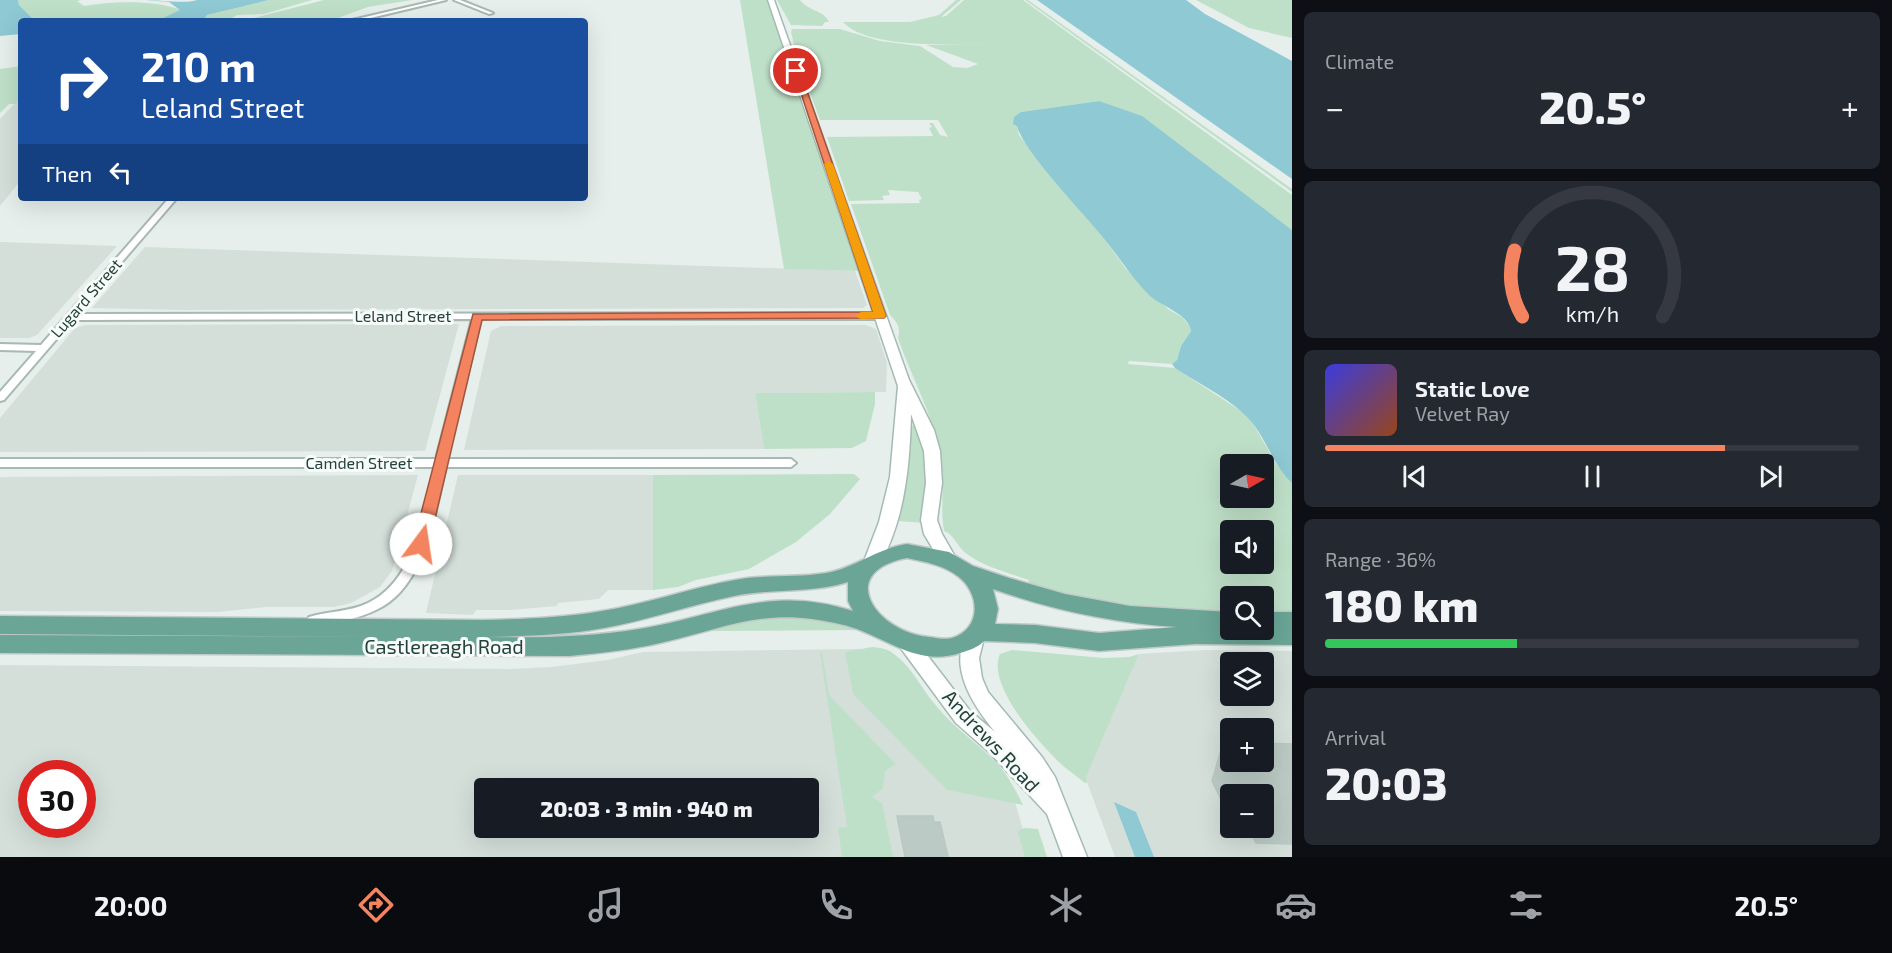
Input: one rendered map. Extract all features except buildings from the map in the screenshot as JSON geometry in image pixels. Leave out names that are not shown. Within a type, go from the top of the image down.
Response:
[{"type":"main road","points":[[1220,621],[1163,619],[1077,607],[1051,601],[935,555],[908,551],[895,553],[868,566],[858,584],[859,599],[866,615],[880,629],[907,643],[937,648],[957,645],[977,635],[1039,635],[1099,642],[1195,635],[1292,636]]},
{"type":"main road","points":[[957,565],[977,581],[985,594],[989,607],[987,620],[977,635]]},
{"type":"main road","name":"Castlereagh Road","points":[[0,625],[483,629],[578,624],[644,612],[734,588],[826,581],[868,566]]},
{"type":"main road","name":"Castlereagh Road","points":[[0,644],[570,647],[632,639],[749,611],[780,608],[818,611],[857,620],[880,629]]},
{"type":"main road","points":[[1274,621],[1292,621]]},
{"type":"street","points":[[364,18],[444,0]]},
{"type":"street","points":[[456,0],[491,13]]},
{"type":"street","points":[[771,0],[902,380],[926,430],[932,451],[934,483],[929,520],[933,534],[957,565]]},
{"type":"street","name":"Lugard Street","points":[[0,398],[170,201]]},
{"type":"street","points":[[264,628],[334,618],[373,606],[394,593],[419,552],[477,316]]},
{"type":"street","name":"Leland Street","points":[[70,317],[880,316]]},
{"type":"street","points":[[0,347],[43,348]]},
{"type":"street","points":[[868,566],[885,530],[899,465],[905,423],[902,380]]},
{"type":"street","name":"Camden Street","points":[[0,463],[791,463]]},
{"type":"street","name":"Andrews Road","points":[[977,635],[970,649],[979,694],[1046,781],[1075,857]]},
{"type":"street","name":"Andrews Road","points":[[907,643],[963,717],[997,747],[1056,810]]},
{"type":"shaded area","points":[[18,100],[18,184],[0,206],[0,119]]},
{"type":"shaded area","points":[[0,242],[117,246],[37,335],[29,338],[0,338]]},
{"type":"shaded area","points":[[145,247],[855,271],[867,305],[863,308],[184,310],[92,308]]},
{"type":"shaded area","points":[[459,324],[425,451],[0,452],[0,418],[75,328],[85,325]]},
{"type":"shaded area","points":[[866,325],[876,329],[887,363],[886,392],[755,393],[764,449],[464,450],[491,331],[501,326]]},
{"type":"shaded area","points":[[418,475],[392,571],[380,587],[351,603],[334,607],[266,607],[218,612],[0,611],[0,477]]},
{"type":"shaded area","points":[[458,475],[653,475],[653,590],[608,590],[599,599],[558,603],[557,606],[476,610],[473,615],[426,613]]},
{"type":"shaded area","points":[[860,649],[1012,792],[1031,857],[0,857],[0,665],[509,669],[551,667],[608,660],[643,652]]},
{"type":"shaded area","points":[[1205,650],[1292,651],[1292,857],[1115,857],[1085,777],[1139,654]]},
{"type":"green space","points":[[18,0],[82,0],[77,1],[84,6],[121,2],[146,3],[181,10],[163,18],[32,18],[19,5]]},
{"type":"green space","points":[[269,0],[312,0],[264,14],[237,15],[232,18],[205,18],[207,15]]},
{"type":"green space","points":[[324,0],[412,0],[368,7],[338,18],[254,18]]},
{"type":"green space","points":[[740,0],[767,0],[860,271],[784,269]]},
{"type":"green space","points":[[777,0],[800,0],[827,18],[829,22],[825,22],[822,26],[791,25]]},
{"type":"green space","points":[[956,0],[961,0],[941,17],[946,16],[964,0],[1023,0],[1292,195],[1292,230],[1176,143],[1099,101],[1021,112],[1017,125],[1019,135],[1103,237],[1126,269],[1168,309],[1182,317],[1190,326],[1191,331],[1181,346],[1177,360],[1172,364],[1129,361],[1128,364],[1175,368],[1244,413],[1254,425],[1270,454],[1220,454],[1220,508],[1274,508],[1274,460],[1292,483],[1292,612],[1274,612],[1274,586],[1220,586],[1220,611],[1152,610],[1068,596],[1028,584],[1029,580],[981,563],[964,551],[951,535],[944,531],[942,470],[934,429],[898,338],[898,325],[890,315],[851,204],[920,203],[919,200],[922,199],[918,192],[888,190],[890,195],[882,196],[884,200],[849,201],[827,137],[933,136],[929,123],[933,123],[940,135],[948,137],[938,120],[820,120],[797,58],[791,32],[792,29],[840,29],[880,41],[920,46],[953,67],[967,68],[978,64],[926,45],[987,44],[890,41],[855,31],[843,22],[910,22],[939,15]]},
{"type":"green space","points":[[1025,0],[1292,189],[1292,192]]},
{"type":"green space","points":[[1196,0],[1292,0],[1292,38],[1249,28]]},
{"type":"green space","points":[[18,66],[18,100],[15,104],[9,104],[0,113],[0,69]]},
{"type":"green space","points":[[875,392],[875,404],[866,441],[852,448],[764,449],[755,393]]},
{"type":"green space","points":[[909,425],[920,426],[928,473],[924,523],[898,521]]},
{"type":"green space","points":[[854,474],[860,479],[830,514],[796,542],[749,569],[696,580],[678,587],[653,590],[653,475]]},
{"type":"green space","points":[[764,616],[812,619],[859,630],[708,631]]},
{"type":"green space","points":[[872,647],[889,651],[907,666],[944,715],[1002,769],[1023,805],[947,790],[853,694],[845,652]]},
{"type":"green space","points":[[1012,650],[1104,658],[1129,657],[1139,654],[1086,777],[1087,782],[1085,783],[1069,771],[1051,754],[1028,728],[1007,697],[998,667],[1000,654]]},
{"type":"green space","points":[[820,652],[822,652],[829,695],[896,764],[885,771],[883,788],[872,797],[882,803],[893,857],[842,857],[838,828],[847,827]]},
{"type":"green space","points":[[1038,829],[1047,857],[1025,857],[1018,833],[1019,830]]},
{"type":"water","points":[[0,0],[18,0],[19,5],[32,18],[18,18],[18,34],[0,36]]},
{"type":"water","points":[[146,0],[180,2],[269,0],[207,15],[205,18],[163,18],[180,10],[169,2]]},
{"type":"water","points":[[1037,0],[1186,0],[1205,14],[1292,61],[1292,179]]},
{"type":"water","points":[[1099,101],[1142,116],[1292,230],[1292,483],[1246,416],[1227,400],[1172,364],[1177,360],[1181,346],[1191,331],[1189,325],[1180,315],[1155,300],[1143,289],[1101,235],[1041,165],[1017,126],[1013,124],[1014,117],[1021,112]]},
{"type":"water","points":[[1114,802],[1136,812],[1154,857],[1135,857]]},
{"type":"slow traffic","points":[[828,164],[880,316],[861,316]]},
{"type":"route","points":[[421,544],[477,316],[880,316],[796,71]]}]
